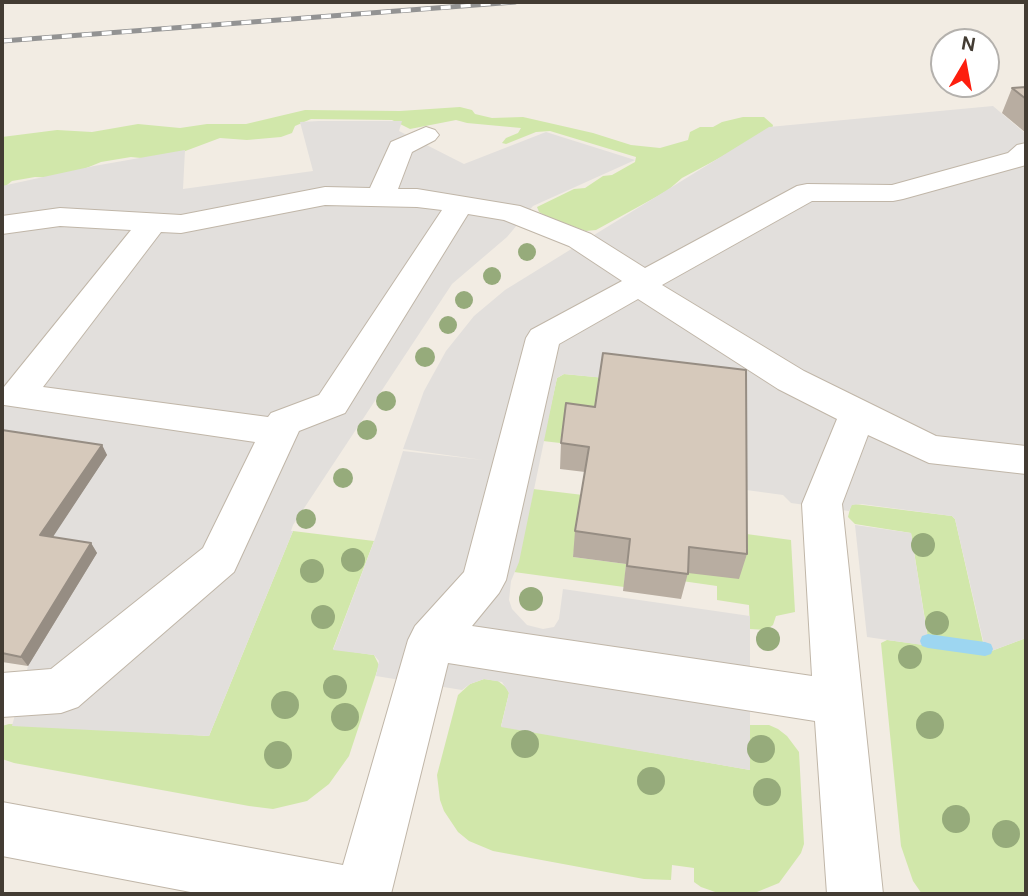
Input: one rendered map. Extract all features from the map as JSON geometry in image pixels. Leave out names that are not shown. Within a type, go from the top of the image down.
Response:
[{"type":"street","points":[[381,197],[400,148],[426,135]]},
{"type":"street","points":[[363,894],[431,640],[484,580],[543,338],[807,192],[893,193],[1017,159],[1026,151]]},
{"type":"street","points":[[2,225],[60,217],[181,224],[325,196],[417,198],[510,212],[580,240],[791,380],[929,449],[1026,460]]},
{"type":"street","points":[[2,695],[61,691],[219,560],[284,422],[332,404],[460,204]]},
{"type":"street","points":[[153,222],[18,396],[280,432]]},
{"type":"street","points":[[855,894],[822,504],[858,414]]},
{"type":"street","points":[[431,640],[838,702]]},
{"type":"street","points":[[2,829],[347,894]]},
{"type":"green space","points":[[460,107],[492,118],[523,117],[631,145],[660,148],[688,140],[690,132],[700,127],[713,127],[743,117],[764,117],[773,125],[772,130],[682,178],[667,191],[596,230],[586,231],[550,218],[539,212],[537,207],[574,189],[585,188],[603,176],[612,175],[635,162],[636,157],[550,131],[536,132],[506,144],[502,143],[521,128],[456,120],[410,129],[392,120],[311,119],[295,126],[292,133],[281,137],[247,140],[220,138],[172,156],[151,159],[131,157],[101,162],[62,178],[35,177],[12,181],[2,189],[2,137],[57,130],[92,132],[138,124],[180,128],[207,124],[246,124],[305,110],[400,111]]},
{"type":"green space","points":[[564,374],[606,378],[596,412],[574,431],[562,429],[560,443],[543,441],[557,378]]},
{"type":"green space","points":[[533,489],[583,495],[573,557],[626,564],[624,587],[514,572]]},
{"type":"green space","points":[[851,505],[952,516],[955,519],[984,647],[928,638],[911,533],[855,524],[848,517]]},
{"type":"green space","points":[[293,531],[374,541],[333,649],[374,655],[379,665],[349,756],[329,784],[307,801],[273,809],[2,759],[2,726],[9,724],[209,736]]},
{"type":"green space","points":[[739,533],[791,540],[795,612],[776,616],[773,625],[766,630],[750,629],[749,605],[717,600],[717,586],[682,581],[683,572]]},
{"type":"green space","points":[[1026,638],[1026,894],[922,894],[913,881],[901,846],[881,643],[887,640],[986,653]]},
{"type":"green space","points":[[484,679],[498,681],[509,693],[501,726],[750,770],[749,725],[769,725],[778,729],[799,752],[804,844],[801,853],[779,883],[752,894],[737,894],[718,893],[701,887],[694,882],[694,868],[672,865],[671,880],[644,879],[493,851],[469,841],[458,832],[444,811],[437,775],[458,695],[470,684]]},
{"type":"shaded area","points":[[993,106],[1026,134],[1026,638],[986,653],[955,519],[952,516],[861,504],[852,505],[849,511],[791,503],[783,495],[739,489],[605,378],[564,374],[557,378],[519,562],[511,581],[509,600],[512,609],[527,625],[543,629],[554,627],[559,619],[563,589],[750,616],[750,770],[501,727],[509,693],[502,682],[484,679],[462,690],[376,676],[379,661],[374,655],[333,650],[376,536],[403,451],[483,460],[403,449],[424,391],[446,351],[474,316],[505,290],[769,127]]},
{"type":"shaded area","points":[[402,121],[399,131],[464,164],[546,132],[635,160],[533,206],[507,237],[452,284],[293,525],[293,531],[209,736],[12,726],[28,666],[47,546],[2,439],[2,186],[185,150],[183,189],[313,171],[300,122]]},
{"type":"shaded area","points":[[855,525],[911,533],[929,646],[867,637]]},
{"type":"building","points":[[1026,87],[1026,99],[1012,88]]},
{"type":"building","points":[[603,353],[746,370],[747,554],[689,547],[688,574],[627,566],[630,539],[575,531],[589,447],[561,443],[566,403],[595,407]]},
{"type":"building","points":[[2,430],[102,445],[40,535],[91,543],[21,657],[2,653]]},
{"type":"waterway","points":[[928,641],[985,649]]},
{"type":"railway","points":[[2,41],[515,2]]}]
